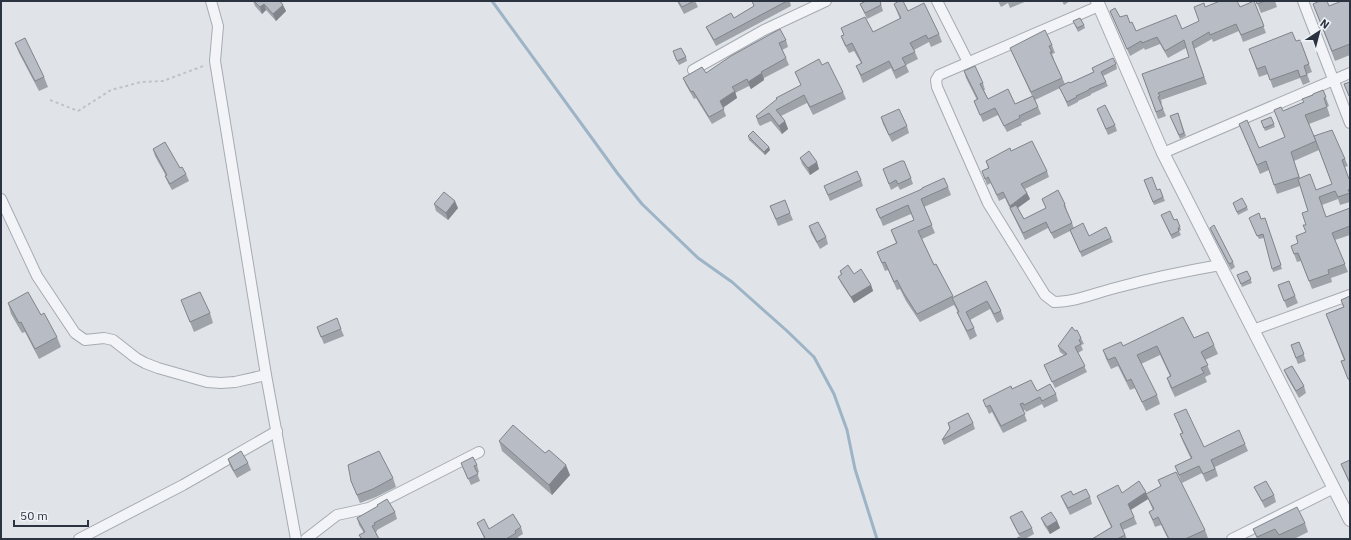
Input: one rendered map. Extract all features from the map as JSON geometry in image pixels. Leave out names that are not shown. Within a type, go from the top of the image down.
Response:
[{"type":"street","points":[[211,1],[218,26],[215,61],[266,375],[296,539]]},
{"type":"street","points":[[693,70],[764,30],[826,1]]},
{"type":"street","points":[[937,1],[968,62]]},
{"type":"street","points":[[1303,1],[1350,123]]},
{"type":"street","points":[[1220,265],[1152,278],[1065,302],[1054,302],[1046,295],[988,203],[937,87],[936,80],[938,75],[1098,3],[1163,152],[1349,515]]},
{"type":"street","points":[[1163,152],[1332,79],[1350,73]]},
{"type":"street","points":[[1,199],[37,276],[75,333],[84,340],[104,338],[113,340],[145,363],[207,382],[235,382],[266,375]]},
{"type":"street","points":[[1253,330],[1350,294]]},
{"type":"street","points":[[79,539],[183,485],[277,431]]},
{"type":"street","points":[[306,539],[337,516],[369,508],[479,452]]},
{"type":"street","points":[[1232,539],[1334,488]]},
{"type":"path","points":[[50,100],[78,111],[111,90],[140,82],[163,82],[215,61]]},
{"type":"building","points":[[254,1],[280,1],[283,5],[273,14],[264,4],[260,7]]},
{"type":"building","points":[[678,1],[694,1],[682,7]]},
{"type":"building","points":[[752,1],[787,1],[714,40],[706,27],[731,13],[734,18],[754,6]]},
{"type":"building","points":[[866,1],[880,1],[881,5],[865,13],[860,4]]},
{"type":"building","points":[[899,1],[903,1],[908,11],[924,3],[939,34],[928,39],[926,35],[910,43],[915,52],[902,58],[906,65],[894,71],[889,61],[861,75],[856,66],[862,63],[852,43],[846,46],[841,36],[844,35],[841,28],[865,17],[873,32],[901,18],[894,4]]},
{"type":"building","points":[[1220,1],[1237,1],[1240,7],[1254,1],[1264,26],[1241,35],[1236,24],[1210,35],[1209,32],[1192,42],[1204,77],[1158,93],[1163,109],[1156,112],[1142,74],[1189,57],[1184,40],[1165,51],[1157,37],[1142,43],[1141,41],[1127,49],[1110,11],[1115,8],[1120,17],[1127,15],[1130,23],[1132,22],[1136,31],[1176,15],[1182,29],[1199,21],[1194,7],[1204,3],[1205,7]]},
{"type":"building","points":[[1256,1],[1265,1],[1257,4]]},
{"type":"building","points":[[1320,1],[1327,1],[1329,6],[1342,1],[1350,1],[1350,44],[1332,51],[1313,4]]},
{"type":"building","points":[[1080,18],[1084,25],[1077,28],[1073,21]]},
{"type":"building","points":[[780,29],[786,40],[779,43],[786,58],[761,72],[762,73],[748,82],[747,79],[732,87],[735,91],[720,101],[724,109],[709,117],[683,78],[702,67],[706,73],[731,56]]},
{"type":"building","points":[[1045,30],[1052,45],[1049,46],[1052,52],[1050,52],[1062,78],[1031,92],[1010,48]]},
{"type":"building","points":[[1292,32],[1296,41],[1300,40],[1309,64],[1304,66],[1307,75],[1300,77],[1298,70],[1270,80],[1265,66],[1257,69],[1249,49]]},
{"type":"building","points":[[25,38],[44,77],[35,81],[15,43]]},
{"type":"building","points":[[681,48],[686,57],[677,61],[673,51]]},
{"type":"building","points":[[1113,58],[1116,64],[1101,72],[1106,82],[1089,89],[1067,102],[1059,87],[1094,72],[1092,68]]},
{"type":"building","points":[[819,59],[822,65],[828,62],[843,92],[810,107],[804,95],[776,110],[785,121],[779,126],[769,113],[758,119],[756,116],[777,99],[776,98],[801,85],[795,72]]},
{"type":"building","points":[[975,66],[983,83],[980,84],[988,99],[1008,89],[1015,104],[1033,96],[1038,107],[1019,116],[1020,118],[1004,126],[995,108],[980,115],[974,101],[978,99],[964,71]]},
{"type":"building","points":[[1350,82],[1350,95],[1349,96],[1344,84]]},
{"type":"building","points":[[1323,90],[1326,97],[1324,98],[1327,107],[1305,115],[1316,141],[1291,152],[1299,177],[1274,185],[1266,161],[1257,165],[1239,124],[1247,120],[1259,148],[1285,137],[1274,110],[1281,107],[1283,111],[1304,102],[1302,99]]},
{"type":"building","points":[[1105,105],[1115,125],[1106,129],[1097,109]]},
{"type":"building","points":[[899,109],[907,126],[889,135],[881,117]]},
{"type":"building","points":[[1178,113],[1184,133],[1179,135],[1170,116]]},
{"type":"building","points":[[1271,117],[1274,124],[1264,128],[1261,121]]},
{"type":"building","points":[[1332,130],[1345,159],[1342,160],[1349,179],[1350,178],[1350,189],[1348,190],[1350,193],[1338,197],[1335,191],[1319,197],[1326,217],[1350,208],[1350,226],[1332,233],[1345,264],[1328,270],[1329,274],[1309,281],[1298,253],[1294,254],[1291,246],[1298,243],[1296,236],[1306,232],[1303,225],[1306,225],[1302,213],[1308,211],[1298,179],[1310,174],[1316,190],[1332,184],[1314,136]]},
{"type":"building","points":[[753,131],[769,147],[764,152],[748,136]]},
{"type":"building","points":[[1032,141],[1047,171],[1021,184],[1027,193],[1010,206],[1003,192],[997,195],[988,177],[985,179],[982,171],[989,168],[986,161],[1010,148],[1011,151]]},
{"type":"building","points":[[165,142],[180,168],[182,167],[186,174],[170,184],[165,176],[167,175],[153,149]]},
{"type":"building","points":[[809,151],[817,162],[808,168],[800,158]]},
{"type":"building","points":[[904,161],[911,178],[898,184],[896,180],[889,184],[883,169]]},
{"type":"building","points":[[857,171],[861,180],[828,195],[824,186]]},
{"type":"building","points":[[1152,177],[1157,190],[1160,189],[1163,197],[1153,202],[1144,180]]},
{"type":"building","points":[[944,178],[948,187],[921,199],[932,225],[918,231],[934,265],[936,264],[953,296],[917,314],[897,280],[894,282],[885,262],[882,263],[877,252],[897,243],[891,230],[914,220],[908,205],[880,218],[876,209]]},
{"type":"building","points":[[1058,190],[1072,223],[1051,233],[1046,222],[1023,233],[1010,208],[1016,205],[1024,219],[1046,208],[1042,199]]},
{"type":"building","points":[[444,192],[455,201],[446,213],[434,204]]},
{"type":"building","points":[[1242,198],[1247,207],[1237,212],[1233,203]]},
{"type":"building","points":[[785,200],[790,213],[776,219],[770,206]]},
{"type":"building","points":[[1170,211],[1174,220],[1177,219],[1180,227],[1178,228],[1179,231],[1171,235],[1161,215]]},
{"type":"building","points":[[1259,213],[1261,219],[1265,218],[1281,265],[1272,269],[1263,234],[1257,236],[1249,218]]},
{"type":"building","points":[[818,222],[826,237],[817,242],[809,226]]},
{"type":"building","points":[[1083,223],[1089,236],[1106,227],[1111,238],[1080,252],[1070,230]]},
{"type":"building","points":[[1214,225],[1233,262],[1229,264],[1210,228]]},
{"type":"building","points":[[848,265],[854,274],[861,269],[871,285],[851,297],[838,277],[842,274],[840,271]]},
{"type":"building","points":[[1247,271],[1251,279],[1241,284],[1237,275]]},
{"type":"building","points":[[986,281],[1001,311],[994,314],[987,301],[966,312],[974,328],[967,331],[957,312],[959,312],[952,298]]},
{"type":"building","points":[[1289,281],[1295,296],[1284,301],[1278,285]]},
{"type":"building","points":[[28,292],[41,315],[44,313],[57,337],[35,349],[21,322],[19,323],[8,303]]},
{"type":"building","points":[[200,292],[210,313],[190,322],[181,300]]},
{"type":"building","points":[[1350,296],[1350,378],[1348,379],[1341,361],[1345,360],[1326,314],[1344,307],[1341,300]]},
{"type":"building","points":[[1183,317],[1194,338],[1208,332],[1214,345],[1201,352],[1208,365],[1201,368],[1204,373],[1172,388],[1167,378],[1171,376],[1157,346],[1137,355],[1157,395],[1142,402],[1131,379],[1127,381],[1115,357],[1108,360],[1103,350],[1121,342],[1123,346]]},
{"type":"building","points":[[337,318],[341,329],[321,337],[317,327]]},
{"type":"building","points":[[1072,327],[1075,331],[1077,330],[1081,338],[1079,340],[1081,344],[1075,347],[1085,366],[1052,382],[1044,365],[1067,354],[1058,346]]},
{"type":"building","points":[[1299,342],[1304,354],[1296,358],[1291,345]]},
{"type":"building","points":[[1292,366],[1304,386],[1296,391],[1284,370]]},
{"type":"building","points":[[1031,380],[1037,391],[1050,384],[1056,394],[1042,401],[1040,397],[1024,405],[1023,403],[1020,404],[1025,414],[1001,426],[990,405],[986,407],[983,400],[1011,386],[1012,389]]},
{"type":"building","points":[[1186,409],[1204,447],[1239,430],[1245,444],[1211,460],[1215,469],[1203,474],[1199,466],[1179,475],[1175,466],[1192,458],[1180,434],[1183,433],[1174,414]]},
{"type":"building","points":[[968,413],[973,423],[942,440],[950,428],[948,423]]},
{"type":"building","points":[[513,425],[545,453],[549,450],[566,465],[549,485],[499,441]]},
{"type":"building","points":[[241,451],[248,463],[234,471],[228,459]]},
{"type":"building","points":[[379,451],[393,478],[373,489],[357,495],[351,481],[348,465]]},
{"type":"building","points":[[473,457],[477,465],[474,466],[478,474],[468,479],[461,463]]},
{"type":"building","points":[[1350,460],[1350,483],[1341,464]]},
{"type":"building","points":[[1176,472],[1205,530],[1185,539],[1169,539],[1158,517],[1153,520],[1149,512],[1154,509],[1146,494],[1161,486],[1158,480]]},
{"type":"building","points":[[1139,481],[1146,492],[1128,504],[1134,517],[1120,524],[1125,535],[1117,539],[1092,539],[1112,527],[1097,496],[1118,485],[1122,493]]},
{"type":"building","points":[[1266,481],[1274,495],[1262,501],[1254,487]]},
{"type":"building","points":[[1086,489],[1090,497],[1068,508],[1061,496],[1071,491],[1073,495]]},
{"type":"building","points":[[387,499],[395,512],[374,523],[375,525],[372,526],[379,539],[362,539],[359,535],[365,532],[357,518]]},
{"type":"building","points":[[1297,507],[1305,523],[1279,535],[1275,529],[1257,537],[1253,529]]},
{"type":"building","points":[[1022,511],[1032,528],[1019,534],[1010,517]]},
{"type":"building","points":[[1051,512],[1057,521],[1047,527],[1041,518]]},
{"type":"building","points":[[513,514],[521,527],[515,531],[516,533],[506,539],[482,539],[485,538],[477,523],[484,519],[489,529]]},
{"type":"waterway","points":[[492,1],[618,174],[642,204],[698,258],[732,282],[814,357],[834,394],[847,430],[855,469],[877,539]]}]
